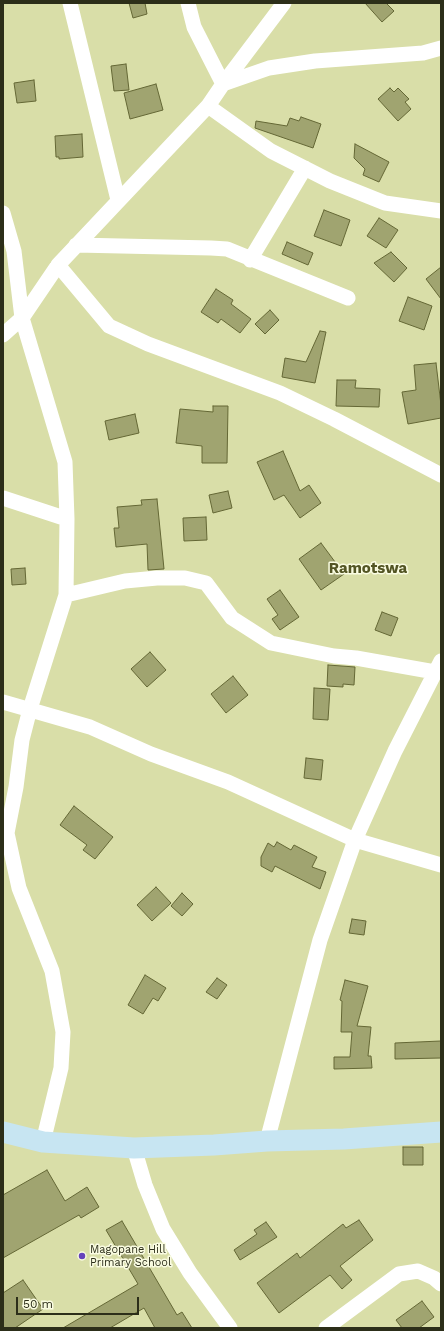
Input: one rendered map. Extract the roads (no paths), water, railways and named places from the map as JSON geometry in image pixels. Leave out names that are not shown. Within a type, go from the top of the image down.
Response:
[{"type":"street","points":[[70,3],[118,200]]},
{"type":"street","points":[[188,3],[194,27],[223,84]]},
{"type":"street","points":[[3,335],[22,318],[58,265],[208,106],[284,3]]},
{"type":"street","points":[[223,84],[270,68],[315,61],[423,53],[441,48]]},
{"type":"street","points":[[208,106],[271,151],[330,181],[385,203],[441,211]]},
{"type":"street","points":[[250,260],[305,168]]},
{"type":"street","points":[[3,214],[8,249],[22,318],[65,462],[67,518],[66,595],[30,709],[22,740],[16,787],[7,833],[19,888],[42,941],[52,971],[63,1032],[61,1068],[43,1142]]},
{"type":"street","points":[[76,245],[211,248],[227,250],[348,298]]},
{"type":"street","points":[[58,265],[109,326],[148,344],[280,393],[334,419],[441,475]]},
{"type":"street","points":[[3,498],[67,518]]},
{"type":"street","points":[[66,595],[125,581],[157,578],[185,578],[206,583],[232,618],[271,642],[334,656],[438,666],[395,751],[355,840],[320,940],[267,1140]]},
{"type":"street","points":[[3,702],[90,727],[151,754],[228,782],[355,840],[441,865]]},
{"type":"street","points":[[3,1132],[43,1142],[134,1148],[214,1145],[267,1140],[344,1139],[441,1132]]},
{"type":"street","points":[[134,1148],[145,1185],[163,1229],[190,1273],[230,1328]]},
{"type":"street","points":[[326,1328],[399,1274],[418,1271],[434,1278],[441,1284]]},
{"type":"place","name":"Magopane Hill Primary School","points":[[82,1256]]},
{"type":"district","name":"Ramotswa","points":[[368,569]]}]
